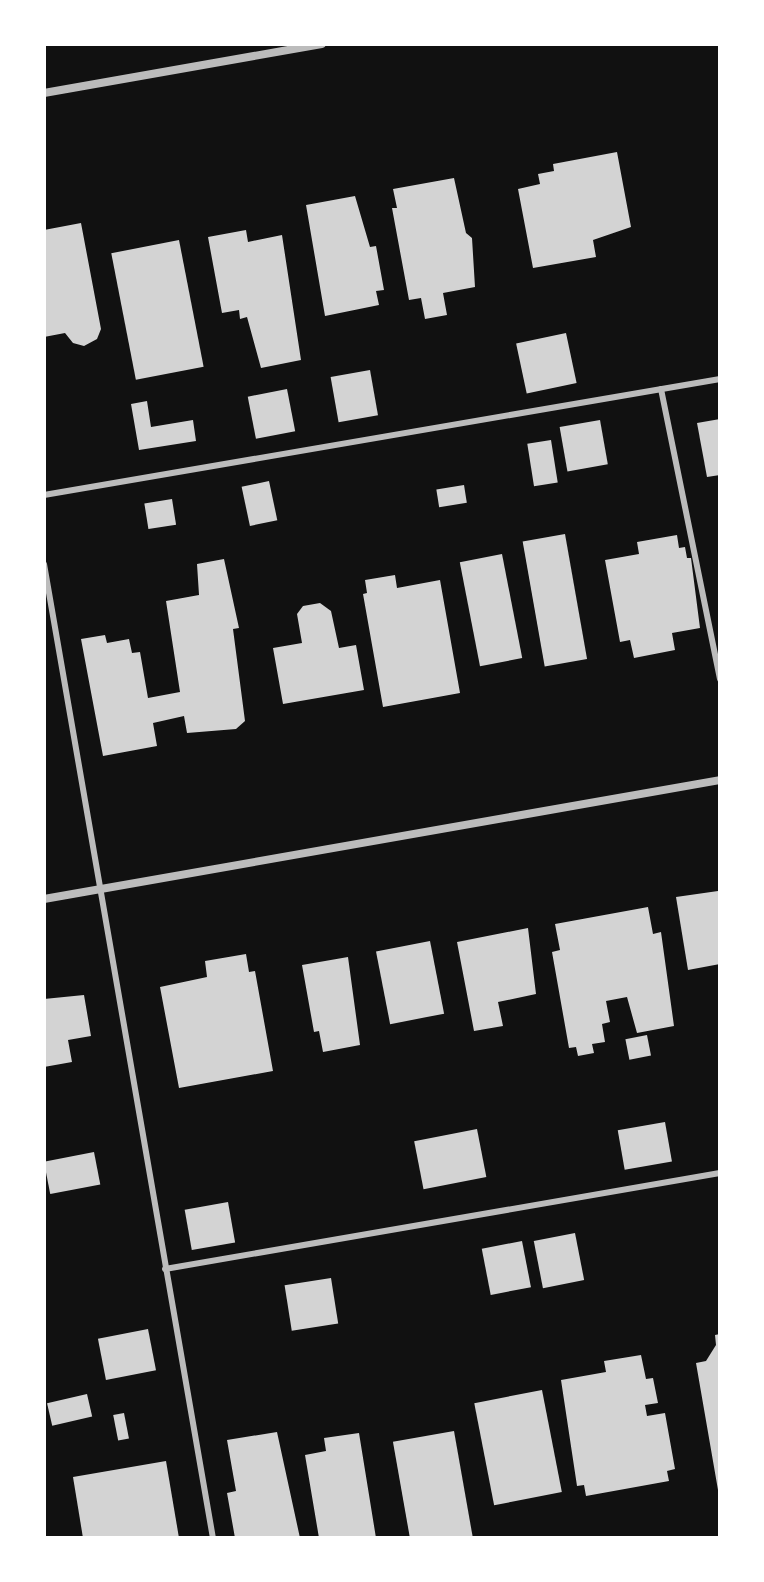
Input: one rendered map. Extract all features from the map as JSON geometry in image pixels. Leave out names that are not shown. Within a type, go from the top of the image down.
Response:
[{"type":"street","points":[[44,93],[322,44]]},
{"type":"street","points":[[44,899],[720,780]]},
{"type":"lane","points":[[44,495],[720,379]]},
{"type":"lane","points":[[661,389],[720,679]]},
{"type":"lane","points":[[44,564],[213,1538]]},
{"type":"lane","points":[[165,1269],[720,1173]]},
{"type":"building","points":[[617,152],[631,227],[593,240],[596,257],[533,268],[518,189],[540,184],[538,174],[554,171],[553,164]]},
{"type":"building","points":[[454,178],[466,233],[472,238],[475,287],[443,293],[447,315],[425,319],[421,298],[409,300],[392,208],[397,208],[393,189]]},
{"type":"building","points":[[355,196],[370,247],[376,246],[384,290],[376,291],[379,305],[325,316],[306,205]]},
{"type":"building","points":[[81,223],[101,329],[97,339],[84,346],[73,343],[65,333],[44,337],[44,230]]},
{"type":"building","points":[[246,230],[248,242],[282,235],[301,360],[261,368],[247,317],[240,319],[239,310],[222,313],[208,237]]},
{"type":"building","points":[[179,240],[204,367],[136,380],[111,253]]},
{"type":"building","points":[[566,333],[577,383],[527,393],[516,344]]},
{"type":"building","points":[[370,370],[378,415],[339,422],[331,377]]},
{"type":"building","points":[[287,389],[295,431],[256,439],[248,397]]},
{"type":"building","points":[[147,401],[151,427],[193,420],[196,441],[139,450],[131,404]]},
{"type":"building","points":[[720,419],[720,475],[707,477],[697,423]]},
{"type":"building","points":[[600,420],[608,464],[567,471],[560,427]]},
{"type":"building","points":[[551,440],[558,482],[534,486],[527,444]]},
{"type":"building","points":[[269,481],[277,520],[250,526],[242,487]]},
{"type":"building","points":[[464,485],[467,503],[439,507],[436,489]]},
{"type":"building","points":[[172,499],[176,525],[148,529],[144,503]]},
{"type":"building","points":[[565,534],[587,659],[545,667],[523,541]]},
{"type":"building","points":[[677,535],[679,548],[685,547],[687,558],[691,558],[700,628],[672,633],[675,650],[634,658],[630,640],[620,642],[605,560],[639,554],[637,542]]},
{"type":"building","points":[[502,554],[522,658],[480,666],[460,562]]},
{"type":"building","points":[[224,559],[239,628],[233,629],[245,721],[236,729],[187,733],[184,716],[153,723],[157,746],[103,756],[81,639],[105,635],[107,643],[129,639],[132,653],[140,652],[148,698],[180,692],[166,601],[199,595],[197,564]]},
{"type":"building","points":[[395,575],[397,588],[440,580],[460,693],[383,707],[363,594],[367,593],[365,580]]},
{"type":"building","points":[[320,603],[331,611],[339,648],[356,645],[364,690],[283,704],[273,648],[302,643],[297,614],[303,606]]},
{"type":"building","points":[[718,891],[720,964],[688,970],[676,897]]},
{"type":"building","points":[[648,907],[653,934],[661,932],[674,1026],[637,1033],[627,997],[606,1001],[610,1022],[602,1024],[605,1042],[592,1044],[594,1053],[578,1056],[576,1047],[569,1048],[552,952],[560,950],[555,924]]},
{"type":"building","points":[[528,928],[536,994],[498,1002],[503,1026],[474,1031],[457,942]]},
{"type":"building","points":[[430,941],[444,1014],[390,1024],[376,951]]},
{"type":"building","points":[[246,954],[249,972],[255,971],[273,1071],[179,1088],[160,987],[207,977],[205,961]]},
{"type":"building","points":[[348,957],[360,1045],[323,1052],[319,1031],[314,1032],[302,965]]},
{"type":"building","points":[[84,995],[91,1036],[68,1040],[72,1062],[44,1067],[44,999]]},
{"type":"building","points":[[647,1035],[651,1056],[629,1060],[625,1039]]},
{"type":"building","points":[[665,1122],[672,1161],[625,1170],[618,1130]]},
{"type":"building","points":[[477,1129],[486,1177],[424,1189],[414,1141]]},
{"type":"building","points":[[94,1152],[100,1184],[50,1194],[44,1162]]},
{"type":"building","points":[[228,1202],[235,1242],[192,1250],[185,1210]]},
{"type":"building","points":[[575,1233],[584,1280],[543,1288],[534,1241]]},
{"type":"building","points":[[522,1241],[531,1287],[491,1295],[482,1249]]},
{"type":"building","points":[[331,1278],[338,1323],[292,1331],[285,1285]]},
{"type":"building","points":[[148,1329],[156,1370],[106,1380],[98,1339]]},
{"type":"building","points":[[720,1334],[718,1490],[696,1363],[706,1361],[716,1345],[715,1335]]},
{"type":"building","points":[[641,1355],[646,1379],[653,1378],[658,1403],[645,1405],[647,1416],[665,1413],[675,1469],[667,1471],[669,1481],[586,1496],[584,1485],[577,1486],[561,1380],[606,1372],[604,1361]]},
{"type":"building","points":[[542,1390],[562,1492],[494,1505],[474,1403]]},
{"type":"building","points":[[87,1394],[92,1416],[52,1426],[47,1403]]},
{"type":"building","points":[[124,1413],[129,1439],[118,1441],[113,1415]]},
{"type":"building","points":[[454,1431],[473,1538],[410,1538],[393,1442]]},
{"type":"building","points":[[277,1432],[300,1538],[235,1538],[227,1493],[236,1491],[227,1440]]},
{"type":"building","points":[[359,1433],[376,1538],[319,1538],[305,1455],[326,1451],[324,1438]]},
{"type":"building","points":[[166,1461],[179,1538],[83,1538],[73,1477]]}]
